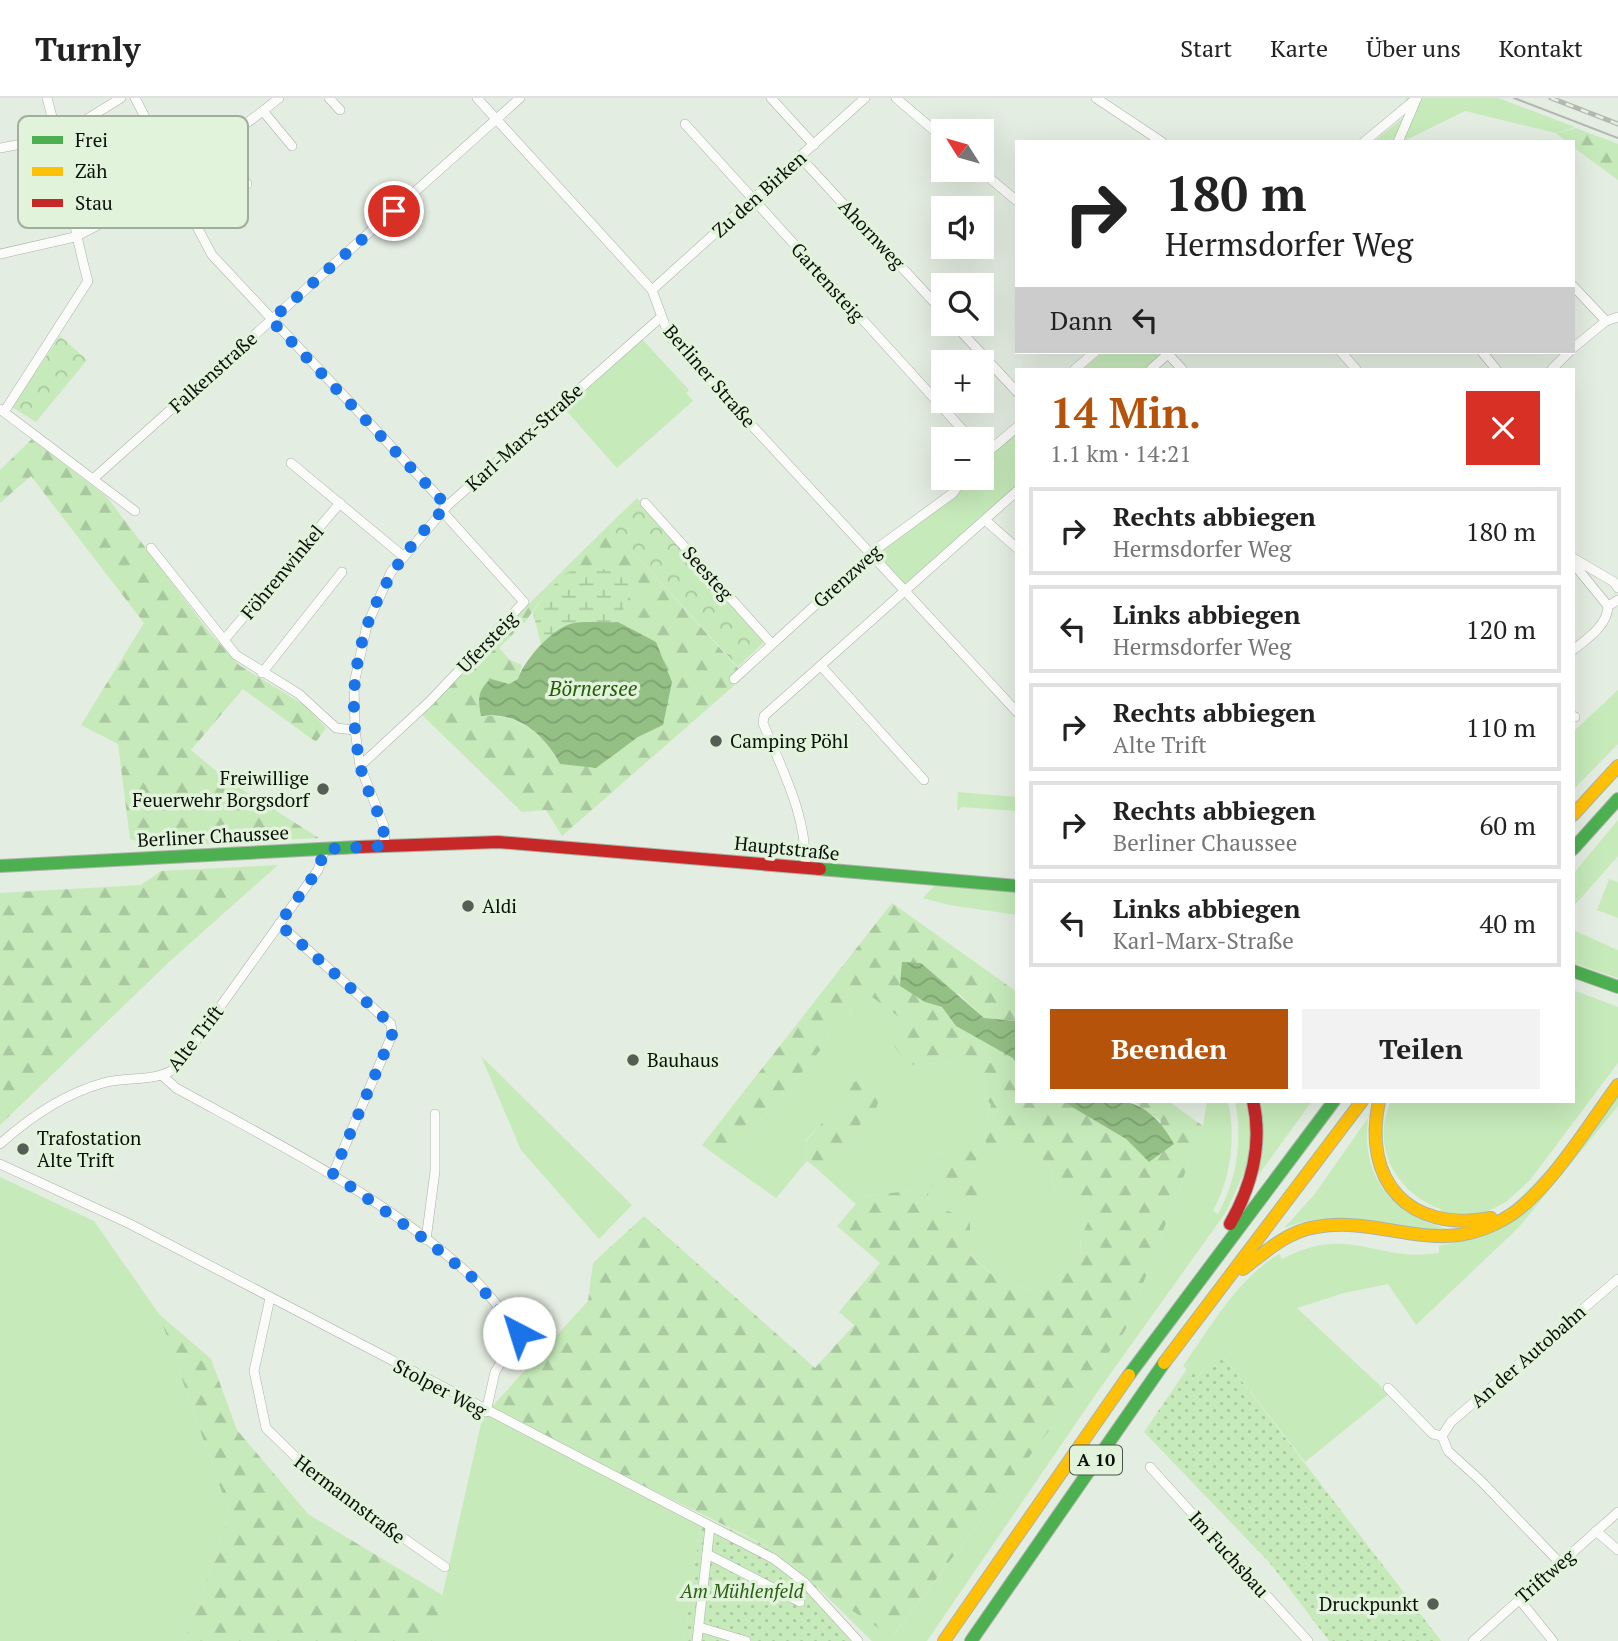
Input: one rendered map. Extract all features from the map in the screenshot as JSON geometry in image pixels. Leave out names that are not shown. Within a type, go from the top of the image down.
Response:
[{"type":"main road","points":[[1575,814],[1618,766]]},
{"type":"main road","points":[[1575,847],[1618,799]]},
{"type":"main road","name":"Berliner Chaussee","points":[[0,866],[455,842],[554,847]]},
{"type":"main road","name":"Hauptstraße","points":[[554,847],[1015,886]]},
{"type":"main road","points":[[1575,972],[1618,987]]},
{"type":"main road","points":[[1380,1103],[1373,1138],[1377,1162],[1386,1182],[1399,1199],[1427,1217],[1450,1223],[1474,1222],[1497,1216],[1520,1200],[1618,1073]]},
{"type":"main road","points":[[1202,1311],[1264,1250],[1303,1228],[1350,1223],[1419,1238],[1442,1239],[1478,1232],[1504,1220],[1535,1192],[1618,1085]]},
{"type":"main road","points":[[1191,1289],[1233,1220],[1250,1177],[1258,1141],[1253,1103]]},
{"type":"main road","name":"A 10","points":[[944,1641],[1191,1289],[1332,1103]]},
{"type":"main road","name":"A 10","points":[[971,1641],[1202,1311],[1360,1103]]},
{"type":"street","points":[[47,98],[52,116]]},
{"type":"street","points":[[92,116],[121,98]]},
{"type":"street","points":[[135,98],[144,116]]},
{"type":"street","points":[[248,122],[279,98]]},
{"type":"street","points":[[330,98],[340,110]]},
{"type":"street","name":"Berliner Straße","points":[[477,98],[652,290],[660,318],[669,335],[1015,710]]},
{"type":"street","name":"Falkenstraße","points":[[93,479],[520,98]]},
{"type":"street","points":[[771,98],[814,145]]},
{"type":"street","name":"Zu den Birken","points":[[652,290],[865,98]]},
{"type":"street","points":[[896,98],[931,128]]},
{"type":"street","points":[[1096,98],[1159,140]]},
{"type":"street","points":[[1399,140],[1417,98]]},
{"type":"street","points":[[1366,140],[1417,98]]},
{"type":"street","points":[[263,111],[292,146]]},
{"type":"street","name":"Gartensteig","points":[[685,124],[960,427]]},
{"type":"street","points":[[0,148],[18,145]]},
{"type":"street","name":"Ahornweg","points":[[800,157],[931,299]]},
{"type":"street","points":[[994,182],[1015,199]]},
{"type":"street","points":[[73,228],[88,281],[2,410],[135,511]]},
{"type":"street","points":[[0,254],[75,237],[92,228]]},
{"type":"street","points":[[198,228],[212,255],[445,509]]},
{"type":"street","points":[[1575,288],[1606,321]]},
{"type":"street","points":[[1575,346],[1606,321],[1618,317]]},
{"type":"street","name":"Karl-Marx-Straße","points":[[385,846],[384,826],[360,766],[355,730],[354,684],[359,652],[379,596],[403,556],[445,509],[660,318]]},
{"type":"street","points":[[965,336],[1015,390]]},
{"type":"street","points":[[1076,368],[1093,354]]},
{"type":"street","points":[[1152,368],[1168,354]]},
{"type":"street","points":[[1170,354],[1181,368]]},
{"type":"street","points":[[1343,354],[1355,368]]},
{"type":"street","points":[[1484,354],[1495,368]]},
{"type":"street","points":[[1553,368],[1567,354]]},
{"type":"street","points":[[994,445],[1015,429]]},
{"type":"street","points":[[290,463],[403,556]]},
{"type":"street","name":"Grenzweg","points":[[734,679],[870,554],[955,490]]},
{"type":"street","points":[[806,869],[806,852],[792,790],[763,723],[764,716],[1015,493]]},
{"type":"street","name":"Föhrenwinkel","points":[[225,640],[340,503]]},
{"type":"street","name":"Seesteg","points":[[645,503],[771,643]]},
{"type":"street","name":"Ufersteig","points":[[360,766],[429,702],[524,602],[445,509]]},
{"type":"street","points":[[985,520],[1015,546]]},
{"type":"street","points":[[151,548],[236,655],[299,694],[336,728],[355,730]]},
{"type":"street","points":[[1575,566],[1614,582],[1618,588]]},
{"type":"street","points":[[1575,567],[1608,606],[1608,614],[1596,631],[1575,648]]},
{"type":"street","points":[[262,673],[342,572]]},
{"type":"street","points":[[1608,606],[1618,600]]},
{"type":"street","points":[[821,666],[924,780]]},
{"type":"street","name":"Alte Trift","points":[[0,1144],[41,1111],[75,1093],[105,1083],[164,1077],[177,1067],[318,870],[325,849]]},
{"type":"street","points":[[279,924],[391,1024],[392,1035],[333,1174]]},
{"type":"street","points":[[164,1077],[176,1088],[333,1174],[426,1240],[473,1278],[519,1333],[495,1372],[486,1412]]},
{"type":"street","points":[[426,1240],[435,1171],[435,1114]]},
{"type":"street","name":"Stolper Weg","points":[[0,1164],[130,1224],[796,1574],[858,1641]]},
{"type":"street","name":"An der Autobahn","points":[[1442,1436],[1451,1422],[1618,1279]]},
{"type":"street","name":"Hermannstraße","points":[[270,1298],[254,1371],[266,1428],[316,1477],[444,1567]]},
{"type":"street","points":[[1388,1388],[1433,1434],[1442,1436],[1448,1451],[1481,1481],[1560,1563]]},
{"type":"street","name":"Im Fuchsbau","points":[[1150,1467],[1308,1641]]},
{"type":"street","name":"Triftweg","points":[[1473,1641],[1618,1512]]},
{"type":"street","points":[[697,1641],[710,1527]]},
{"type":"street","points":[[1596,1531],[1618,1550]]},
{"type":"street","points":[[707,1554],[800,1602]]},
{"type":"street","points":[[1519,1599],[1553,1641]]},
{"type":"street","points":[[699,1628],[746,1641]]},
{"type":"green space","points":[[1406,98],[1498,98],[1575,127],[1556,133],[1465,111],[1406,140],[1376,140],[1403,118]]},
{"type":"green space","points":[[1576,128],[1618,144],[1618,180],[1575,148],[1575,140],[1565,140],[1556,133]]},
{"type":"green space","points":[[60,336],[87,360],[36,422],[12,407]]},
{"type":"green space","points":[[642,339],[689,390],[686,393],[693,401],[617,468],[564,408]]},
{"type":"green space","points":[[1102,354],[1167,354],[1151,368],[1084,368]]},
{"type":"green space","points":[[1015,431],[1015,489],[904,588],[874,558],[951,490],[994,490],[994,449]]},
{"type":"green space","points":[[32,439],[107,497],[210,633],[239,665],[306,706],[326,728],[316,742],[243,689],[191,750],[227,780],[319,838],[155,847],[130,839],[118,744],[81,725],[144,623],[31,476],[0,503],[0,470]]},
{"type":"green space","points":[[637,498],[765,641],[738,667],[609,525]]},
{"type":"green space","points":[[609,525],[745,676],[562,836],[546,810],[522,812],[419,712]],"holes":[[[606,571],[628,573],[630,594],[618,622],[656,643],[663,725],[638,737],[596,768],[560,764],[546,743],[528,727],[506,718],[481,716],[509,684],[518,679],[522,665],[510,660],[499,648],[525,622],[548,590]]]},
{"type":"green space","points":[[577,565],[628,573],[630,594],[618,622],[571,624],[541,645],[533,612],[548,590]]},
{"type":"green space","points":[[1618,690],[1618,744],[1575,788],[1575,730]]},
{"type":"green space","points":[[958,792],[1015,797],[1015,811],[962,807],[957,811]]},
{"type":"green space","points":[[1618,820],[1618,856],[1575,905],[1575,872]]},
{"type":"green space","points":[[278,865],[168,963],[0,1125],[0,893],[141,885],[161,871]]},
{"type":"green space","points":[[1609,879],[1618,882],[1618,918],[1597,910]]},
{"type":"green space","points":[[937,883],[1015,893],[1015,915],[949,905],[923,898]]},
{"type":"green space","points":[[892,903],[1015,991],[1015,1021],[984,1018],[958,993],[925,1002],[942,1007],[956,1026],[1014,1058],[1015,1103],[1065,1103],[1126,1139],[1149,1162],[1161,1121],[1135,1103],[1171,1103],[1203,1126],[1125,1331],[892,1637],[818,1588],[775,1550],[489,1410],[588,1301],[593,1263],[644,1216],[815,1368],[854,1325],[839,1312],[880,1263],[837,1226],[856,1204],[849,1198],[916,1190],[939,1158],[964,1142],[976,1158],[984,1187],[975,1200],[960,1209],[942,1175],[928,1191],[929,1203],[970,1220],[970,1255],[999,1281],[1032,1290],[1058,1276],[1080,1255],[1081,1237],[1091,1216],[1076,1201],[1055,1190],[1050,1166],[1028,1145],[986,1148],[985,1131],[991,1105],[972,1079],[954,1062],[907,1065],[893,1044],[907,1023],[872,997],[828,1033],[824,1046],[725,1162],[702,1145]]},
{"type":"green space","points":[[1575,931],[1618,950],[1618,978],[1575,964]]},
{"type":"green space","points":[[1575,991],[1618,1007],[1618,1063],[1530,1180],[1506,1202],[1484,1213],[1440,1214],[1441,1209],[1411,1192],[1391,1166],[1384,1135],[1385,1118],[1390,1103],[1575,1103]]},
{"type":"green space","points":[[871,996],[907,1023],[907,1065],[954,1062],[972,1079],[991,1105],[985,1131],[986,1148],[1028,1144],[1050,1166],[1055,1190],[1076,1201],[1092,1217],[1081,1237],[1080,1255],[1058,1276],[1032,1290],[999,1281],[970,1254],[970,1220],[929,1203],[928,1190],[942,1175],[975,1200],[939,1158],[916,1190],[849,1198],[816,1168],[853,1139],[862,1121],[849,1101],[852,1109],[828,1116],[806,1140],[807,1161],[776,1198],[725,1162],[824,1046],[828,1033]]},
{"type":"green space","points":[[481,1056],[632,1205],[599,1239],[521,1150]]},
{"type":"green space","points":[[865,1079],[882,1093],[874,1113],[862,1121],[853,1139],[816,1168],[807,1161],[806,1141],[828,1116],[851,1109],[847,1084]]},
{"type":"green space","points":[[1618,1097],[1618,1106],[1518,1228],[1416,1325],[1388,1284],[1344,1293],[1297,1308],[1389,1394],[1305,1462],[1222,1355],[1197,1377],[1183,1366],[1238,1290],[1264,1264],[1279,1254],[1282,1259],[1327,1244],[1345,1244],[1417,1255],[1439,1253],[1439,1246],[1482,1237]]},
{"type":"green space","points":[[1207,1103],[1228,1103],[1232,1143],[1228,1171],[1213,1211],[1218,1214],[1230,1187],[1237,1159],[1235,1103],[1246,1103],[1251,1133],[1247,1166],[1226,1212],[1098,1391],[927,1641],[872,1641],[818,1588],[893,1636],[1125,1331],[1203,1126]]},
{"type":"green space","points":[[1261,1103],[1311,1103],[1257,1177]]},
{"type":"green space","points":[[1368,1118],[1370,1161],[1387,1194],[1400,1207],[1417,1217],[1457,1231],[1350,1218],[1307,1221],[1284,1228],[1314,1195]]},
{"type":"green space","points":[[0,1177],[94,1221],[159,1314],[230,1515],[184,1641],[0,1641]]},
{"type":"green space","points":[[159,1314],[211,1359],[237,1430],[308,1514],[444,1596],[432,1641],[184,1641],[230,1515]]},
{"type":"green space","points":[[1221,1354],[1441,1641],[1329,1641],[1270,1563],[1144,1432],[1187,1369],[1198,1377]]},
{"type":"green space","points":[[489,1410],[702,1516],[684,1641],[432,1641],[483,1415]]},
{"type":"green space","name":"Am Mühlenfeld","points":[[702,1516],[775,1550],[818,1588],[811,1595],[851,1641],[684,1641]]},
{"type":"water","name":"Börnersee","points":[[618,622],[656,642],[672,682],[663,725],[638,737],[596,768],[560,764],[546,743],[528,727],[506,717],[481,716],[480,696],[486,683],[491,679],[509,684],[518,679],[533,654],[557,631],[574,623]]},
{"type":"water","points":[[902,962],[921,963],[984,1018],[1015,1021],[1015,1062],[956,1026],[942,1007],[925,1002],[900,986]]},
{"type":"water","points":[[1065,1103],[1129,1103],[1151,1114],[1174,1144],[1149,1162],[1126,1139]]},
{"type":"tram line","points":[[1514,98],[1618,138]]},
{"type":"railway","points":[[1551,98],[1618,124]]},
{"type":"traffic: fast","points":[[1575,847],[1618,799]]},
{"type":"traffic: fast","points":[[0,866],[358,847]]},
{"type":"traffic: fast","points":[[820,869],[1015,886]]},
{"type":"traffic: fast","points":[[1575,972],[1618,987]]},
{"type":"traffic: fast","points":[[1129,1375],[1333,1103]]},
{"type":"traffic: fast","points":[[971,1641],[1164,1363]]},
{"type":"traffic: slow","points":[[1575,813],[1618,766]]},
{"type":"traffic: slow","points":[[1243,1269],[1286,1238],[1316,1227],[1365,1226],[1432,1236],[1479,1230],[1504,1219],[1520,1208],[1551,1177],[1618,1085]]},
{"type":"traffic: slow","points":[[1164,1363],[1360,1103]]},
{"type":"traffic: slow","points":[[1379,1103],[1376,1130],[1378,1156],[1385,1178],[1398,1196],[1415,1209],[1437,1217],[1462,1221],[1491,1218]]},
{"type":"traffic: slow","points":[[944,1641],[1129,1375]]},
{"type":"traffic: jam","points":[[358,847],[498,842],[820,869]]},
{"type":"traffic: jam","points":[[1230,1224],[1244,1195],[1254,1164],[1257,1133],[1253,1103]]},
{"type":"place","name":"Camping Pöhl","points":[[716,741]]},
{"type":"place","name":"Freiwillige Feuerwehr Borgsdorf","points":[[323,789]]},
{"type":"place","name":"Aldi","points":[[468,906]]},
{"type":"place","name":"Bauhaus","points":[[633,1060]]},
{"type":"place","name":"Trafostation Alte Trift","points":[[23,1149]]},
{"type":"place","name":"Druckpunkt","points":[[1433,1604]]},
{"type":"route","points":[[394,211],[271,320],[447,506],[391,572],[367,625],[359,652],[354,684],[355,730],[360,766],[384,826],[385,846],[325,849],[318,870],[279,924],[391,1024],[392,1035],[333,1174],[426,1240],[473,1278],[519,1333]]}]
